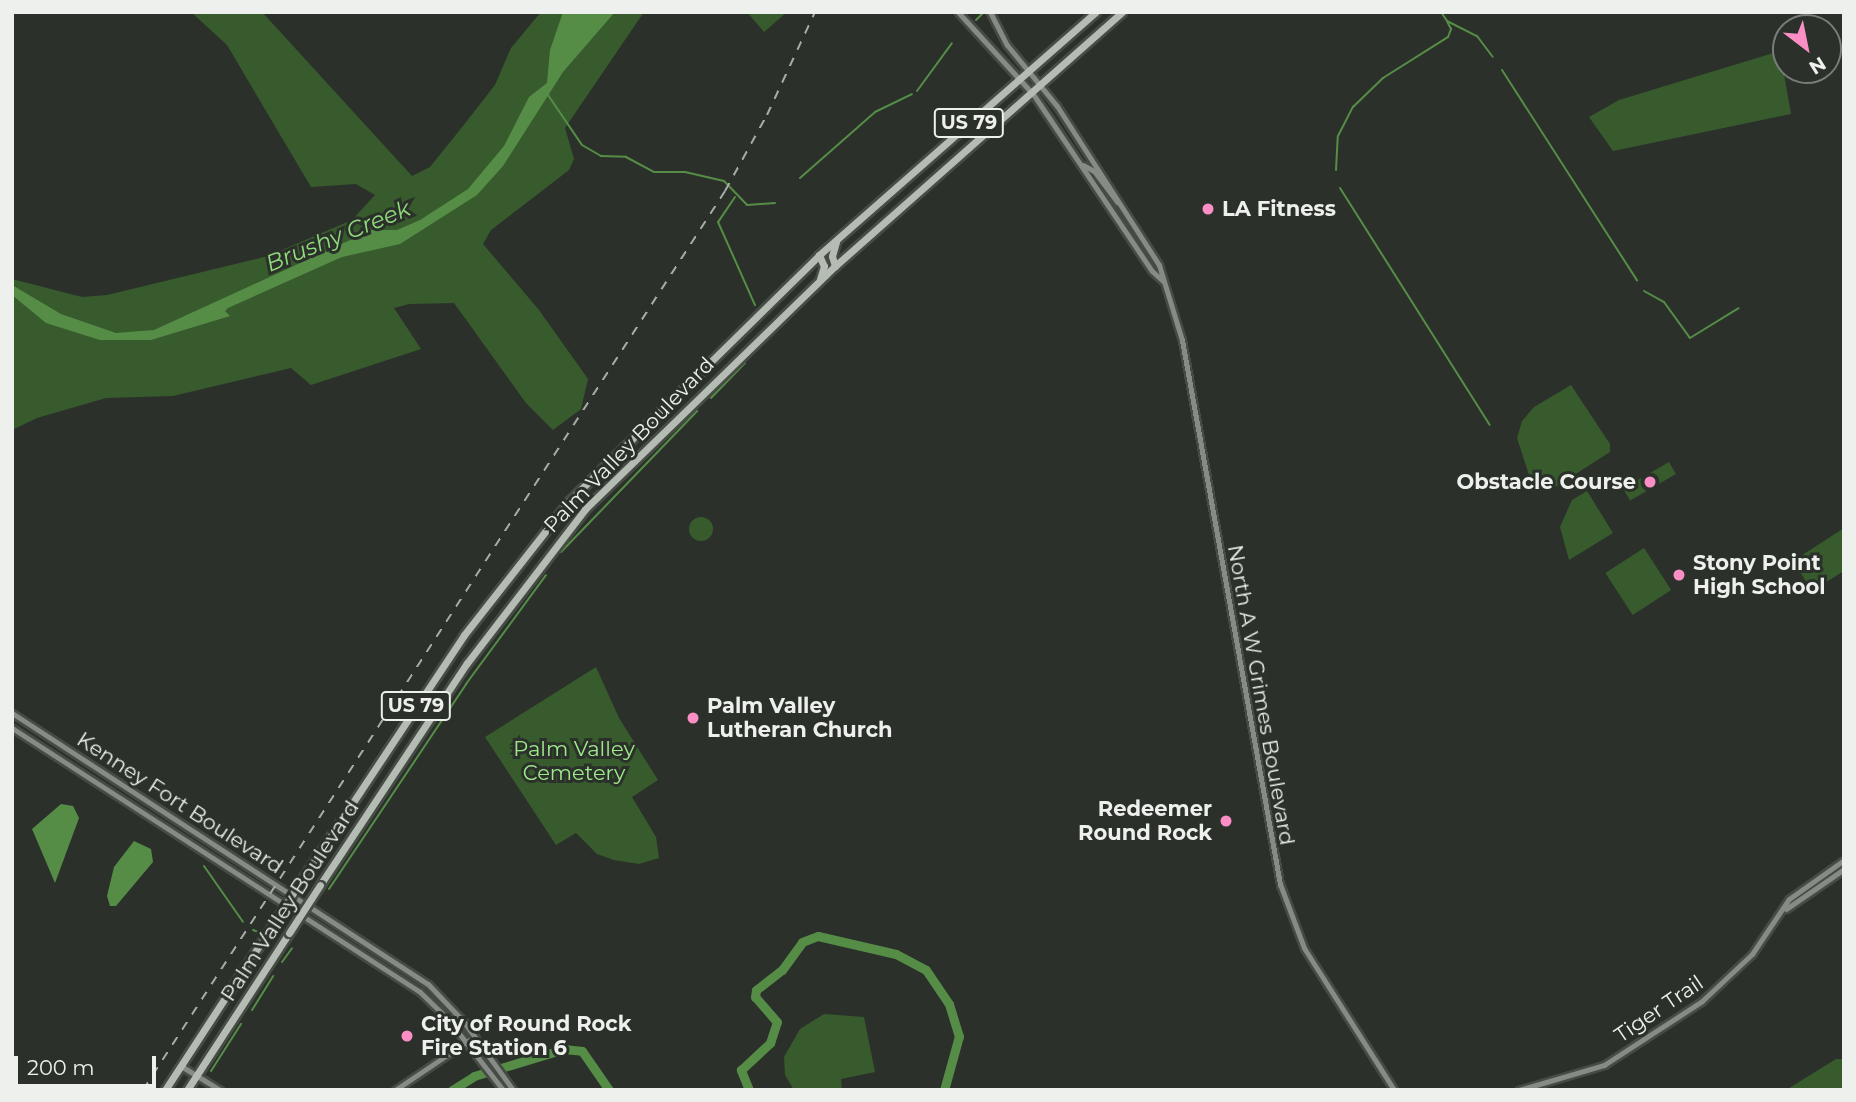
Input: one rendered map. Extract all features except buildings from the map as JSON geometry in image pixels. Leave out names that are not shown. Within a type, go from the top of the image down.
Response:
[{"type":"highway","name":"Palm Valley Boulevard","points":[[165,1090],[464,635],[536,541],[629,439],[819,255],[1096,12]]},
{"type":"highway","name":"Palm Valley Boulevard","points":[[187,1090],[487,635],[585,509],[835,266],[1041,87],[1122,12]]},
{"type":"highway","points":[[835,266],[832,256],[838,238]]},
{"type":"highway","points":[[818,282],[824,266],[819,255]]},
{"type":"main road","name":"North A W Grimes Boulevard","points":[[958,12],[1033,94],[1152,271],[1163,281]]},
{"type":"main road","name":"North A W Grimes Boulevard","points":[[990,12],[1007,45],[1041,87],[1125,209],[1159,265],[1182,340],[1280,884],[1304,948],[1394,1090]]},
{"type":"main road","points":[[1083,165],[1094,171],[1125,209]]},
{"type":"main road","name":"Kenney Fort Boulevard","points":[[12,713],[420,978],[474,1036],[513,1089]]},
{"type":"main road","name":"Kenney Fort Boulevard","points":[[12,728],[420,992],[467,1042],[503,1090]]},
{"type":"main road","name":"Tiger Trail","points":[[1518,1090],[1604,1065],[1702,1001],[1743,964],[1800,888],[1844,860]]},
{"type":"main road","name":"Tiger Trail","points":[[1786,908],[1844,870]]},
{"type":"main road","points":[[395,1090],[474,1036]]},
{"type":"main road","points":[[181,1066],[220,1090]]},
{"type":"green space","points":[[191,12],[262,12],[412,176],[430,167],[463,126],[495,85],[511,48],[541,12],[644,12],[565,128],[574,159],[569,170],[491,230],[483,244],[539,310],[588,379],[581,409],[553,430],[526,403],[454,303],[409,304],[394,308],[421,349],[311,385],[291,368],[173,396],[106,398],[37,418],[12,430],[12,279],[82,297],[107,295],[268,256],[352,220],[375,195],[356,184],[311,187],[227,45]]},
{"type":"green space","points":[[747,12],[787,12],[764,32]]},
{"type":"green space","points":[[1772,53],[1772,84],[1786,84],[1791,114],[1613,151],[1589,117],[1619,100]]},
{"type":"green space","points":[[1571,385],[1610,444],[1610,452],[1549,491],[1529,475],[1517,438],[1522,421],[1534,407]]},
{"type":"green space","name":"Obstacle Course","points":[[1669,462],[1676,474],[1630,501],[1623,488]]},
{"type":"green space","points":[[1587,491],[1613,533],[1569,560],[1560,527],[1572,500]]},
{"type":"green space","points":[[701,517],[710,520],[713,529],[710,538],[701,541],[692,538],[689,529],[692,520]]},
{"type":"green space","points":[[1844,528],[1844,571],[1812,591],[1793,561]]},
{"type":"green space","points":[[1644,548],[1671,590],[1633,615],[1605,573]]},
{"type":"green space","name":"Palm Valley Cemetery","points":[[596,667],[619,718],[658,780],[632,797],[656,837],[659,858],[639,864],[597,854],[576,833],[556,845],[485,737]]},
{"type":"green space","points":[[824,1014],[864,1017],[875,1072],[841,1079],[842,1090],[794,1090],[785,1075],[784,1057],[800,1029]]},
{"type":"green space","points":[[1836,1059],[1844,1059],[1844,1090],[1786,1090]]},
{"type":"shaded area","points":[[563,12],[615,12],[563,72],[503,166],[477,195],[400,244],[342,257],[228,308],[225,311],[230,316],[151,340],[100,340],[46,323],[12,295],[12,285],[61,314],[116,333],[154,330],[372,230],[397,230],[420,220],[468,189],[504,146],[529,97],[547,83],[550,50]]},
{"type":"shaded area","points":[[61,804],[73,806],[79,818],[55,883],[32,829]]},
{"type":"shaded area","points":[[134,841],[151,849],[153,862],[116,906],[110,906],[107,896],[114,867]]},
{"type":"waterway","points":[[1441,12],[1447,21],[1477,36],[1493,57]]},
{"type":"waterway","points":[[976,20],[983,13]]},
{"type":"waterway","points":[[1336,170],[1338,136],[1353,107],[1383,78],[1448,37],[1451,29],[1447,21]]},
{"type":"waterway","points":[[917,91],[952,43]]},
{"type":"waterway","points":[[1502,70],[1637,280]]},
{"type":"waterway","points":[[800,178],[875,112],[912,94]]},
{"type":"waterway","points":[[548,95],[582,145],[601,156],[626,157],[654,172],[685,172],[724,181],[747,205],[775,203]]},
{"type":"waterway","points":[[1340,188],[1490,425]]},
{"type":"waterway","points":[[735,197],[718,222],[755,305]]},
{"type":"waterway","points":[[1644,291],[1664,302],[1690,338],[1739,308]]},
{"type":"waterway","points":[[711,398],[745,363]]},
{"type":"waterway","points":[[561,552],[697,411]]},
{"type":"waterway","points":[[329,889],[466,684],[546,575]]},
{"type":"waterway","points":[[204,866],[243,922]]},
{"type":"waterway","points":[[253,930],[261,933]]},
{"type":"waterway","points":[[749,1090],[741,1070],[770,1043],[777,1022],[755,997],[756,990],[782,970],[802,942],[818,936],[896,954],[926,970],[949,1004],[959,1036],[944,1090]]},
{"type":"waterway","points":[[282,962],[292,948]]},
{"type":"waterway","points":[[252,1010],[273,976]]},
{"type":"waterway","points":[[211,1071],[241,1024]]},
{"type":"waterway","points":[[452,1090],[474,1076],[564,1049],[582,1051],[609,1090]]},
{"type":"railway","points":[[143,1090],[725,191],[767,115],[815,12]]},
{"type":"place","name":"LA Fitness","points":[[1208,209]]},
{"type":"place","name":"Obstacle Course","points":[[1650,482]]},
{"type":"place","name":"Stony Point High School","points":[[1679,575]]},
{"type":"place","name":"Palm Valley Lutheran Church","points":[[693,718]]},
{"type":"place","name":"Redeemer Round Rock","points":[[1226,821]]},
{"type":"place","name":"City of Round Rock Fire Station 6","points":[[407,1036]]},
{"type":"water label","name":"Brushy Creek","points":[[338,236]]}]
